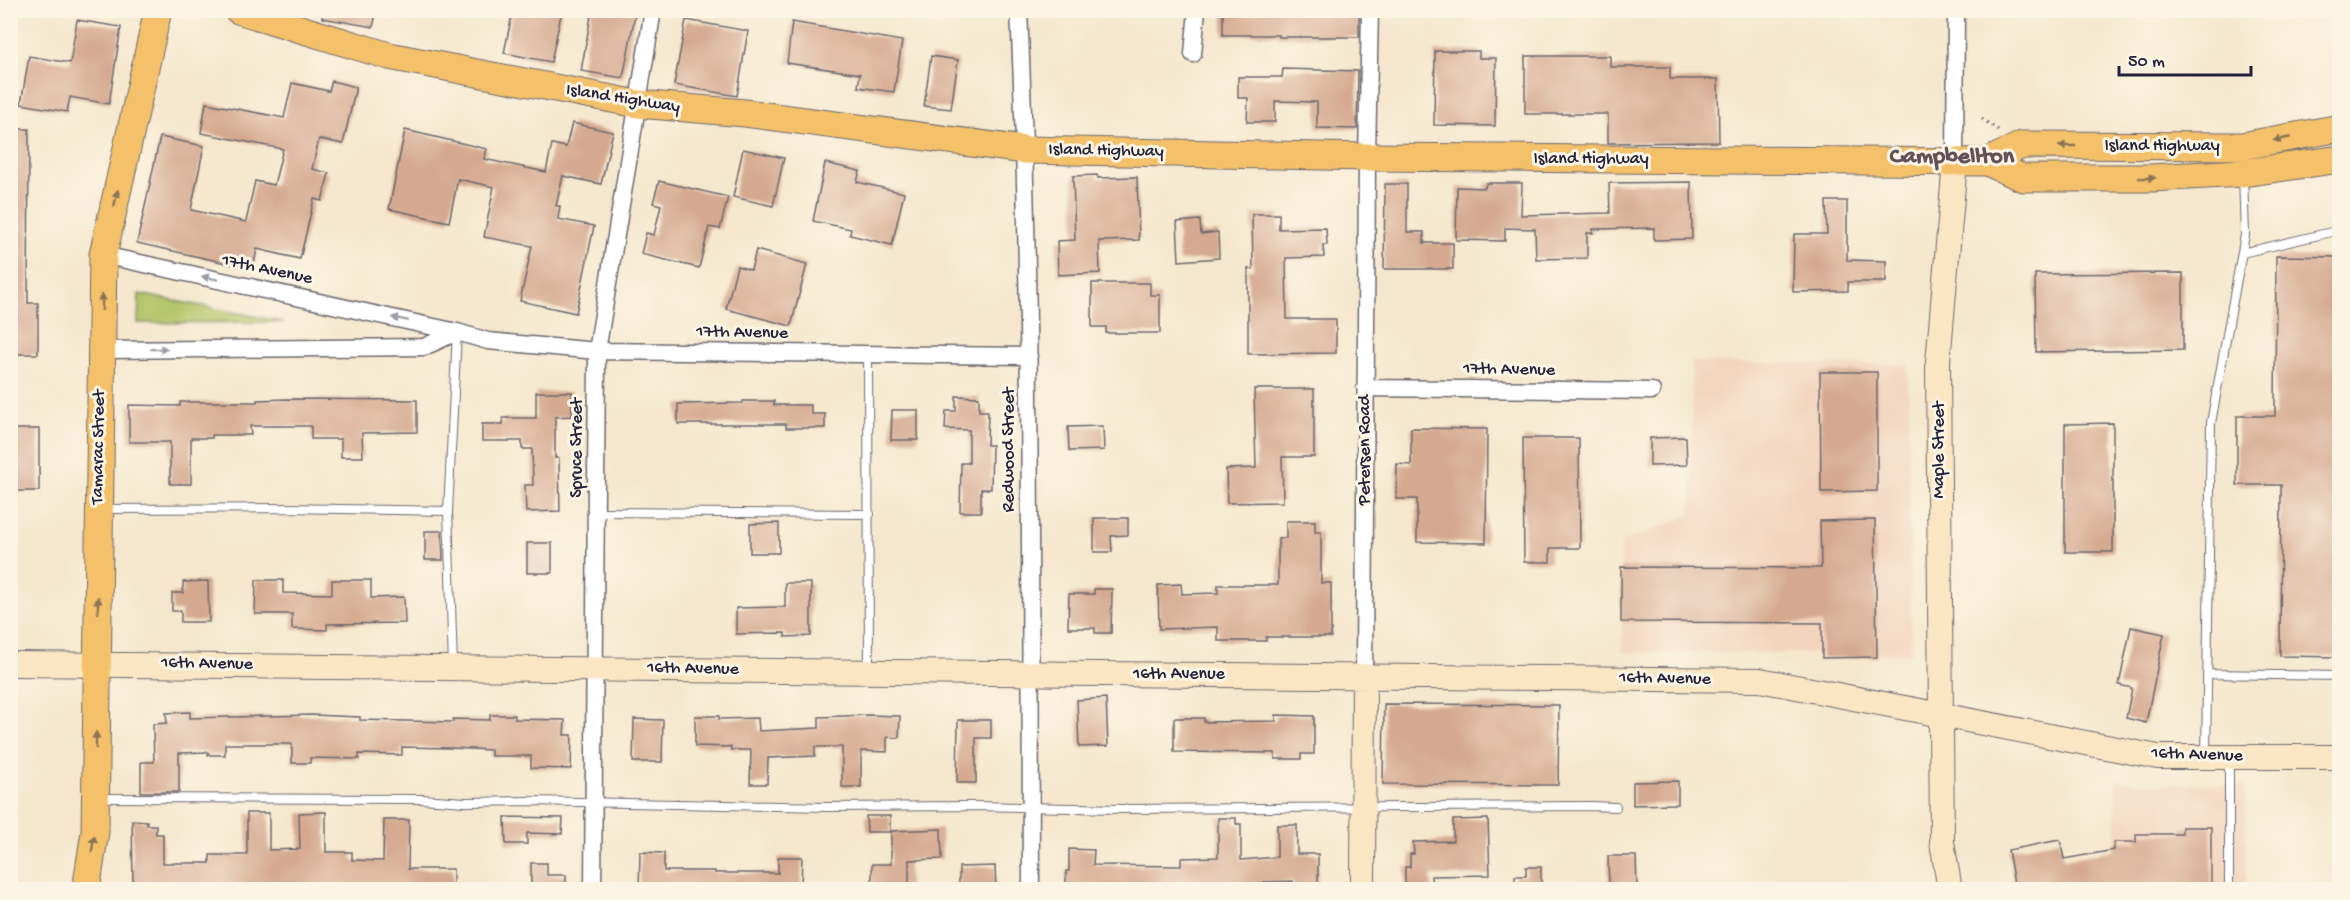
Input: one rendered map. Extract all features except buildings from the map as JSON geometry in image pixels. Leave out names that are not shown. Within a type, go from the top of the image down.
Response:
[{"type":"main road","name":"Tamarac Street","points":[[86,890],[95,832],[103,255],[158,10]]},
{"type":"main road","name":"Island Highway","points":[[238,10],[389,56],[638,104],[745,113],[1025,150],[1367,157],[1987,162],[2023,178],[2151,178],[2243,173],[2340,159]]},
{"type":"main road","name":"Island Highway","points":[[1987,162],[2022,146],[2242,146],[2340,128]]},
{"type":"street","name":"Spruce Street","points":[[593,890],[597,351],[653,10]]},
{"type":"street","name":"Redwood Street","points":[[1019,10],[1025,150],[1029,356],[1031,890]]},
{"type":"street","points":[[1192,54],[1197,10]]},
{"type":"street","name":"Petersen Road","points":[[1364,890],[1365,388],[1370,10]]},
{"type":"street","name":"Maple Street","points":[[1950,890],[1942,842],[1938,362],[1955,162],[1956,10]]},
{"type":"street","name":"17th Avenue","points":[[103,255],[457,332],[488,341],[597,351],[1029,356]]},
{"type":"street","points":[[101,350],[424,347],[457,332]]},
{"type":"street","name":"17th Avenue","points":[[1365,388],[1652,390]]},
{"type":"street","name":"16th Avenue","points":[[10,664],[1760,680],[2158,757],[2340,757]]},
{"type":"lane","points":[[2229,890],[2218,757],[2207,675],[2211,423],[2245,235],[2243,173]]},
{"type":"lane","points":[[2242,253],[2340,230]]},
{"type":"lane","points":[[453,667],[448,511],[457,332]]},
{"type":"lane","points":[[868,354],[869,671]]},
{"type":"lane","points":[[99,509],[286,508],[448,511]]},
{"type":"lane","points":[[596,512],[870,514]]},
{"type":"lane","points":[[2207,675],[2340,676]]},
{"type":"lane","points":[[95,798],[422,799],[465,802],[594,802],[782,807],[1123,809],[1303,806],[1616,807]]},
{"type":"shaded area","points":[[1692,362],[1908,365],[1911,654],[1622,652],[1621,542],[1691,515]]},
{"type":"shaded area","points":[[2116,780],[2140,784],[2245,785],[2246,889],[2116,889]]},
{"type":"green space","points":[[139,294],[284,322],[138,323]]},
{"type":"district","name":"Campbellton","points":[[1952,157]]}]
